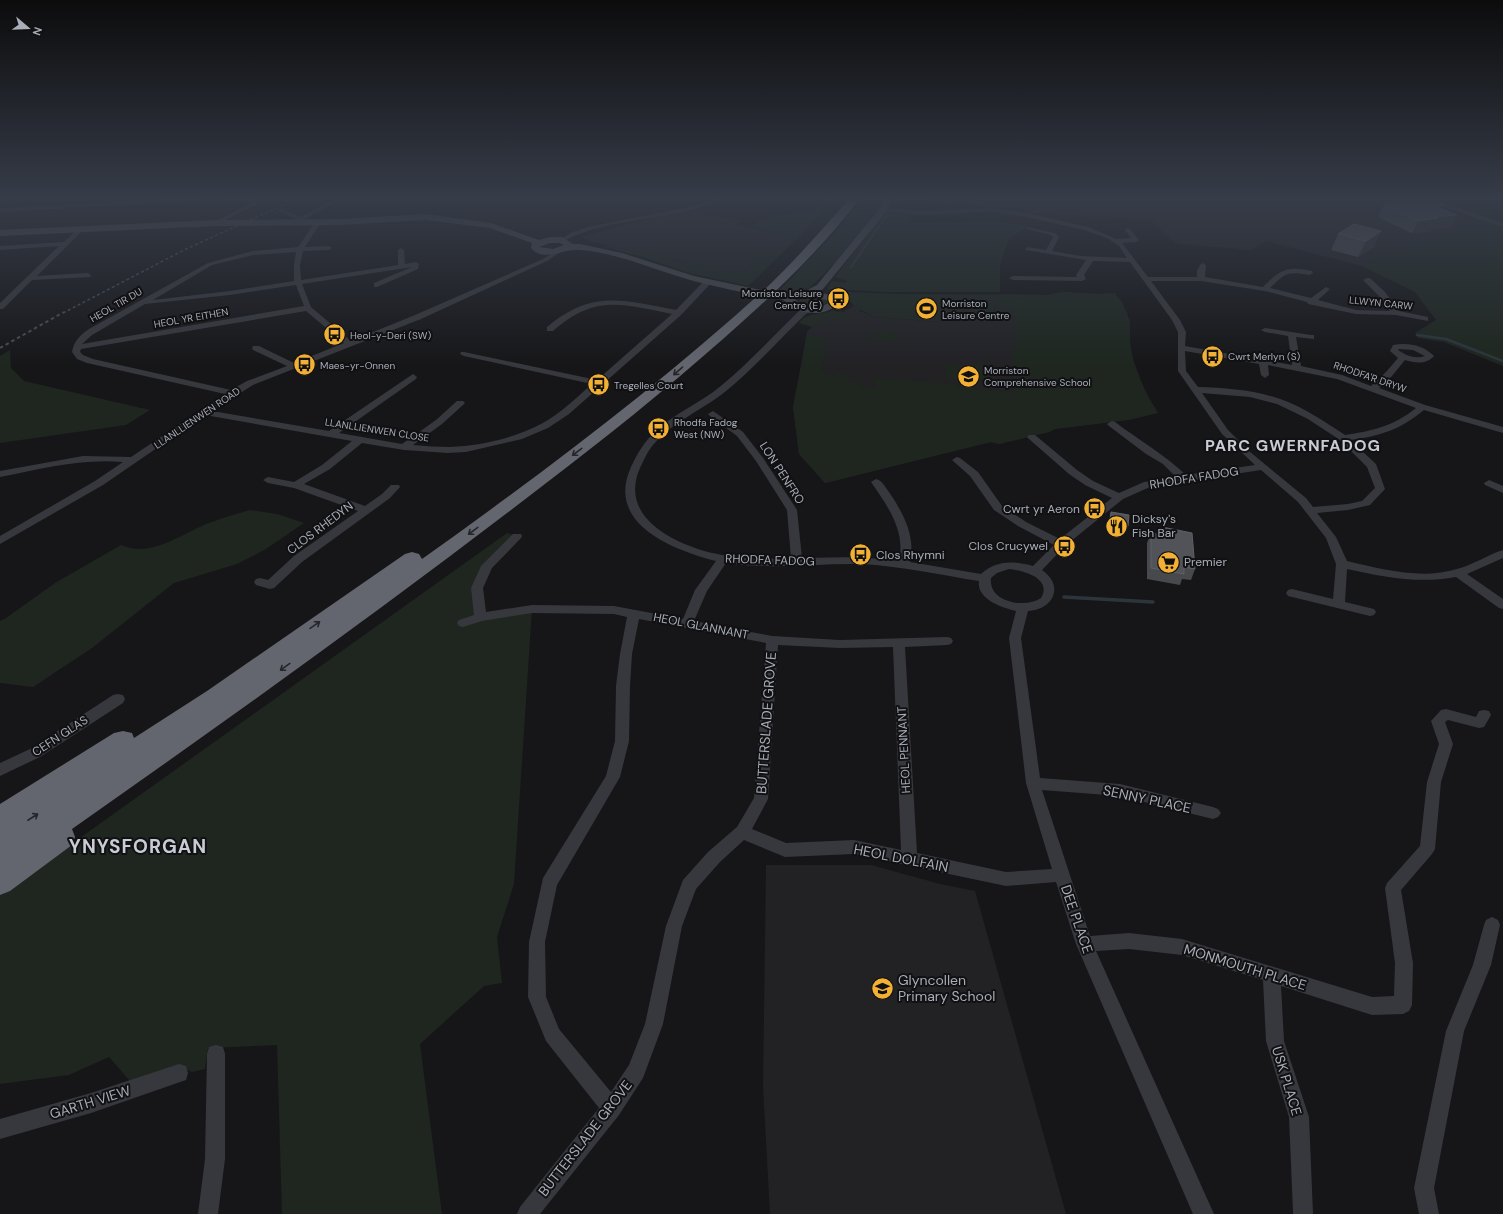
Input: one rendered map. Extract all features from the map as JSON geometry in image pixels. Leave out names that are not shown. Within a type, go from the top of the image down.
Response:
[{"type":"highway","points":[[0,839],[215,696],[438,540],[574,438],[661,370],[743,301],[790,254]]},
{"type":"highway","points":[[0,864],[249,693],[470,533],[594,440],[676,373],[769,292],[806,254]]},
{"type":"highway","points":[[0,818],[210,685],[283,648]]},
{"type":"highway","points":[[0,882],[231,713],[249,693]]},
{"type":"street","points":[[0,307],[56,254]]},
{"type":"street","name":"HEOL TIR DU","points":[[77,347],[84,336],[199,269],[222,260],[254,254]]},
{"type":"street","points":[[299,254],[297,265],[298,282],[308,308],[350,344]]},
{"type":"street","points":[[401,254],[402,266]]},
{"type":"street","points":[[538,262],[539,254]]},
{"type":"street","name":"LLANLLIENWEN ROAD","points":[[0,541],[76,497],[133,460],[202,412],[250,383],[418,317],[538,262],[551,254]]},
{"type":"street","points":[[613,254],[708,282],[784,296],[821,291],[850,254]]},
{"type":"street","points":[[1058,254],[1090,259],[1133,260]]},
{"type":"street","points":[[1129,254],[1176,320],[1182,332],[1182,371],[1225,432],[1247,454],[1302,500],[1331,537],[1342,564],[1339,604]]},
{"type":"street","points":[[1013,278],[1082,279],[1080,275],[1090,259]]},
{"type":"street","points":[[142,302],[216,295],[416,264],[416,268],[377,285]]},
{"type":"street","points":[[1201,279],[1201,270],[1204,265]]},
{"type":"street","points":[[1265,289],[1279,275],[1292,270],[1309,273]]},
{"type":"street","points":[[31,278],[87,275]]},
{"type":"street","name":"LLWYN CARW","points":[[1146,279],[1201,279],[1265,289],[1311,302],[1356,312],[1396,314],[1425,318]]},
{"type":"street","points":[[1367,280],[1382,294],[1396,314]]},
{"type":"street","name":"LLANLLIENWEN CLOSE","points":[[202,412],[358,440],[424,450],[466,449],[519,437],[545,426],[566,412],[678,313],[708,282]]},
{"type":"street","points":[[1311,302],[1326,289]]},
{"type":"street","points":[[784,296],[798,306],[806,309],[821,309],[830,306],[833,303],[832,299],[821,291]]},
{"type":"street","points":[[794,303],[797,297],[804,294]]},
{"type":"street","points":[[550,329],[573,310],[598,302],[619,302],[678,313]]},
{"type":"street","name":"HEOL YR EITHEN","points":[[77,347],[308,308]]},
{"type":"street","name":"RHODFA FADOG","points":[[806,309],[723,388],[665,427],[642,453],[634,468],[630,486],[631,502],[635,514],[648,528],[664,539],[685,548],[723,560],[755,562],[854,560],[904,565],[984,578]]},
{"type":"street","points":[[1265,330],[1311,337]]},
{"type":"street","points":[[1292,334],[1297,368]]},
{"type":"street","points":[[77,347],[76,352],[80,357],[90,361],[232,393]]},
{"type":"street","points":[[256,348],[294,366]]},
{"type":"street","points":[[478,348],[468,355],[597,383]]},
{"type":"street","name":"RHODFA'R DRYW","points":[[1181,348],[1297,368],[1339,377],[1422,407],[1503,430]]},
{"type":"street","points":[[1374,389],[1403,357]]},
{"type":"street","points":[[1263,363],[1264,375]]},
{"type":"street","points":[[330,434],[413,377]]},
{"type":"street","points":[[1196,390],[1251,394],[1280,402],[1311,417],[1343,438],[1372,466],[1380,489],[1366,503],[1348,507],[1311,510]]},
{"type":"street","points":[[404,447],[442,422],[460,403]]},
{"type":"street","points":[[1343,438],[1376,433],[1398,426],[1422,407]]},
{"type":"street","name":"LON PENFRO","points":[[713,414],[740,434],[760,460],[792,510],[796,539],[797,562]]},
{"type":"street","points":[[1112,424],[1149,452],[1166,462],[1183,478]]},
{"type":"street","points":[[1032,437],[1089,483],[1119,497]]},
{"type":"street","points":[[296,486],[326,467],[358,440]]},
{"type":"street","points":[[0,474],[79,458],[133,460]]},
{"type":"street","points":[[957,460],[974,474],[998,508],[1022,524],[1061,544]]},
{"type":"street","name":"RHODFA FADOG","points":[[1035,571],[1061,544],[1119,497],[1148,484],[1264,467]]},
{"type":"street","points":[[268,480],[296,486],[366,510]]},
{"type":"street","points":[[876,482],[891,500],[905,532],[907,557],[904,565]]},
{"type":"street","points":[[1489,483],[1503,490]]},
{"type":"street","name":"CLOS RHEDYN","points":[[260,582],[270,585],[298,559],[395,487]]},
{"type":"street","points":[[480,617],[477,588],[487,566],[517,536]]},
{"type":"street","points":[[1342,564],[1381,572],[1415,576],[1443,576],[1458,573],[1480,565],[1503,554]]},
{"type":"street","points":[[687,624],[701,590],[723,560]]},
{"type":"street","points":[[1008,565],[1019,566],[1035,571],[1043,577],[1049,584],[1049,597],[1040,604],[1023,608],[1011,606],[996,600],[989,594],[984,587],[984,578],[988,572],[996,568],[1008,565]]},
{"type":"street","points":[[1458,573],[1503,605]]},
{"type":"street","points":[[1292,592],[1370,612]]},
{"type":"street","name":"DEE PLACE","points":[[1023,608],[1015,638],[1033,783],[1084,944],[1204,1214]]},
{"type":"street","name":"HEOL GLANNANT","points":[[463,623],[480,617],[532,609],[614,610],[772,640],[840,644],[947,641]]},
{"type":"street","points":[[612,1108],[552,1035],[537,997],[537,942],[549,884],[613,777],[622,741],[624,674],[626,654],[634,614]]},
{"type":"street","name":"BUTTERSLADE GROVE","points":[[527,1214],[612,1108],[636,1071],[654,1024],[674,926],[689,885],[714,857],[742,832],[762,799],[772,640]]},
{"type":"street","name":"HEOL PENNANT","points":[[900,642],[909,859]]},
{"type":"street","name":"CEFN GLAS","points":[[0,770],[35,753],[118,699]]},
{"type":"street","name":"MONMOUTH PLACE","points":[[1084,944],[1129,942],[1182,947],[1372,1006],[1403,1005],[1404,963],[1393,888],[1427,848],[1434,782],[1446,744],[1438,721],[1446,714],[1479,723],[1484,715]]},
{"type":"street","name":"SENNY PLACE","points":[[1033,783],[1120,790],[1213,813]]},
{"type":"street","name":"HEOL DOLFAIN","points":[[742,832],[785,850],[854,847],[1006,879],[1062,875]]},
{"type":"street","points":[[1429,1214],[1424,1188],[1455,1031],[1482,965],[1492,925]]},
{"type":"street","name":"USK PLACE","points":[[1271,974],[1275,1042],[1299,1117],[1303,1212]]},
{"type":"street","points":[[208,1214],[215,1159],[216,1054]]},
{"type":"street","name":"GARTH VIEW","points":[[0,1129],[92,1103],[179,1073]]},
{"type":"shaded area","points":[[631,254],[646,254],[740,274],[766,254],[782,254],[748,286],[689,273]]},
{"type":"shaded area","points":[[647,254],[766,254],[740,274]]},
{"type":"shaded area","points":[[815,254],[842,254],[809,288],[795,292],[779,291]]},
{"type":"shaded area","points":[[853,254],[1004,254],[1000,265],[1000,292],[886,292],[827,289],[832,281],[846,283],[847,281],[835,277]]},
{"type":"shaded area","points":[[1315,254],[1394,254],[1362,266]]},
{"type":"shaded area","points":[[1394,254],[1503,254],[1503,366],[1444,342],[1418,338],[1415,333],[1436,320],[1415,292],[1362,266]]},
{"type":"shaded area","name":"Morriston Comprehensive School","points":[[827,291],[899,294],[1048,295],[1062,292],[1098,294],[1116,293],[1115,294],[1122,302],[1126,310],[1131,350],[1135,367],[1158,413],[1128,420],[1055,429],[1049,432],[999,444],[991,442],[825,483],[799,454],[793,407],[807,336],[827,337],[821,370],[834,376],[836,372],[846,373],[845,376],[850,377],[848,381],[858,383],[860,387],[875,389],[876,378],[954,384],[961,388],[1015,393],[1013,388],[1012,350],[1017,347],[1013,310],[1000,309],[999,302],[994,302],[995,319],[950,317],[950,314],[942,314],[941,322],[874,317],[855,307],[858,306],[853,305],[851,302],[846,302]]},
{"type":"shaded area","name":"Morriston Comprehensive School","points":[[1062,292],[1098,294],[1116,293],[1115,294],[1122,302],[1130,321],[1130,344],[1134,362],[1147,396],[1158,413],[1128,420],[1055,429],[1049,432],[999,444],[991,442],[825,483],[799,454],[793,407],[807,332],[813,326],[851,308],[853,305],[859,306],[860,311],[874,317],[941,322],[942,314],[950,314],[950,317],[995,319],[994,302],[999,294],[1048,295]]},
{"type":"shaded area","points":[[808,296],[823,298],[827,302],[821,306],[810,307],[799,302],[800,299]]},
{"type":"shaded area","points":[[833,310],[838,312],[841,311],[843,312],[841,313],[852,317],[854,323],[846,323],[831,318],[812,327],[799,323],[811,315]]},
{"type":"shaded area","points":[[889,330],[901,341],[868,339],[868,336]]},
{"type":"shaded area","points":[[10,350],[11,368],[24,381],[150,410],[126,425],[0,443],[0,356]]},
{"type":"shaded area","points":[[944,364],[963,365],[967,379],[947,379]]},
{"type":"shaded area","points":[[967,365],[986,365],[991,380],[971,379]]},
{"type":"shaded area","points":[[250,510],[277,514],[304,523],[266,549],[237,564],[174,583],[92,648],[33,687],[0,683],[0,621],[55,583],[121,545],[144,549],[155,547],[209,523]]},
{"type":"shaded area","points":[[507,533],[517,536],[487,566],[477,588],[480,617],[532,609],[514,884],[497,937],[502,983],[484,986],[420,1044],[442,1214],[282,1214],[277,1045],[208,1048],[205,1069],[192,1072],[176,1065],[137,1089],[109,1057],[69,1075],[0,1084],[0,895]]},
{"type":"shaded area","name":"Glyncollen Primary School","points":[[766,865],[871,865],[940,884],[975,891],[1066,1214],[770,1214],[763,1086]]},
{"type":"building","points":[[1111,512],[1129,515],[1128,526],[1110,523]]},
{"type":"building","name":"Premier","points":[[1162,527],[1192,533],[1195,569],[1184,567],[1184,574],[1151,568],[1151,533],[1162,535]]},
{"type":"waterway","points":[[851,267],[860,254]]},
{"type":"waterway","points":[[1417,335],[1446,339],[1503,361]]},
{"type":"waterway","points":[[1064,597],[1153,602]]},
{"type":"railway","points":[[63,313],[177,254]]},
{"type":"railway","points":[[0,348],[64,312]]},
{"type":"place","name":"Morriston Leisure Centre (E)","points":[[838,299]]},
{"type":"place","name":"Morriston Leisure Centre","points":[[926,309]]},
{"type":"place","name":"Heol-y-Deri (SW)","points":[[335,335]]},
{"type":"place","name":"Cwrt Merlyn (S)","points":[[1213,356]]},
{"type":"place","name":"Maes-yr-Onnen","points":[[305,365]]},
{"type":"place","name":"Morriston Comprehensive School","points":[[969,376]]},
{"type":"place","name":"Tregelles Court","points":[[599,385]]},
{"type":"place","name":"Rhodfa Fadog West (NW)","points":[[658,428]]},
{"type":"place","name":"Cwrt yr Aeron","points":[[1095,509]]},
{"type":"place","name":"Dicksy's Fish Bar","points":[[1117,526]]},
{"type":"place","name":"Clos Crucywel","points":[[1064,546]]},
{"type":"place","name":"Clos Rhymni","points":[[861,555]]},
{"type":"place","name":"Premier","points":[[1168,562]]},
{"type":"place","name":"Glyncollen Primary School","points":[[883,988]]},
{"type":"district","name":"PARC GWERNFADOG","points":[[1293,445]]},
{"type":"district","name":"YNYSFORGAN","points":[[138,846]]}]
